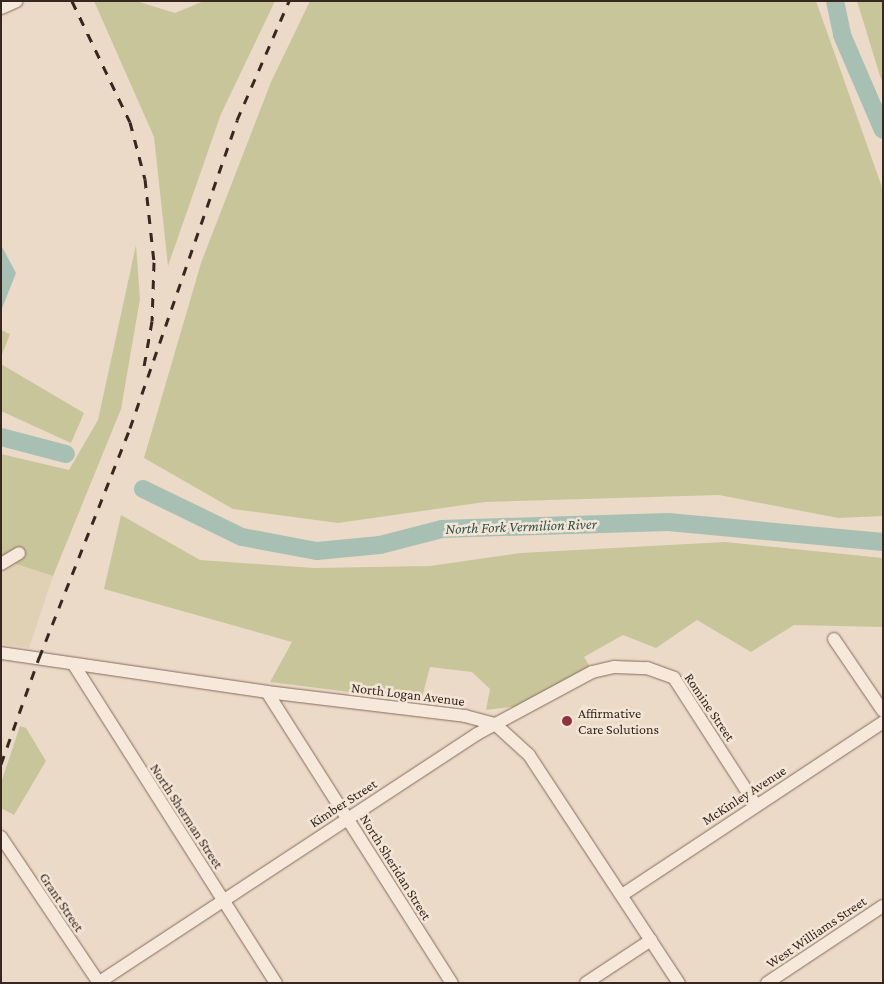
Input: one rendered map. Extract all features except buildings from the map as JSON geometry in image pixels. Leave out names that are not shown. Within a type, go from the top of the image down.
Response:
[{"type":"street","points":[[1,8],[16,1]]},
{"type":"street","points":[[1,564],[19,553]]},
{"type":"street","points":[[834,639],[883,711]]},
{"type":"street","name":"North Logan Avenue","points":[[1,653],[266,692],[466,716],[495,724],[530,755],[679,983]]},
{"type":"street","name":"North Sherman Street","points":[[74,665],[276,983]]},
{"type":"street","name":"Kimber Street","points":[[99,983],[347,818],[495,724],[592,672],[614,667]]},
{"type":"street","name":"Romine Street","points":[[614,667],[647,668],[674,678],[756,805]]},
{"type":"street","name":"North Sheridan Street","points":[[266,692],[452,983]]},
{"type":"street","name":"McKinley Avenue","points":[[622,895],[883,722]]},
{"type":"street","name":"Grant Street","points":[[1,838],[99,983]]},
{"type":"street","name":"West Williams Street","points":[[767,983],[883,906]]},
{"type":"street","points":[[586,983],[651,940]]},
{"type":"shaded area","points":[[94,1],[136,1],[175,13],[204,1],[275,1],[221,114],[168,266],[154,137]]},
{"type":"shaded area","points":[[310,1],[816,1],[883,190],[883,516],[838,518],[719,495],[485,502],[338,523],[233,509],[144,458],[201,263],[271,82]]},
{"type":"shaded area","points":[[857,1],[883,1],[883,82],[880,76]]},
{"type":"shaded area","points":[[1,245],[16,273],[1,311]]},
{"type":"shaded area","points":[[136,245],[140,299],[121,409],[53,576],[1,559],[1,454],[69,470],[98,420]]},
{"type":"shaded area","points":[[1,330],[10,334],[1,357]]},
{"type":"shaded area","points":[[1,364],[84,413],[71,443],[1,411]]},
{"type":"shaded area","points":[[121,515],[200,560],[314,568],[430,566],[521,553],[725,542],[883,558],[883,627],[794,625],[751,652],[697,620],[656,648],[623,635],[584,657],[590,667],[519,706],[486,710],[490,689],[472,672],[430,667],[421,701],[270,682],[292,642],[104,589]]},
{"type":"shaded area","points":[[11,562],[53,576],[29,648],[1,644],[1,572]]},
{"type":"shaded area","points":[[20,726],[26,728],[46,761],[14,815],[1,808],[1,783]]},
{"type":"waterway","name":"North Fork Vermilion River","points":[[835,1],[842,35],[883,130]]},
{"type":"waterway","name":"North Fork Vermilion River","points":[[1,437],[66,454]]},
{"type":"waterway","name":"North Fork Vermilion River","points":[[143,489],[242,537],[317,551],[380,545],[442,529],[668,522],[883,542]]},
{"type":"railway","points":[[72,1],[130,122],[145,179],[154,262],[152,321],[143,372]]},
{"type":"railway","points":[[1,764],[39,658],[130,428],[237,120],[289,1]]},
{"type":"place","name":"Affirmative Care Solutions","points":[[567,721]]}]
